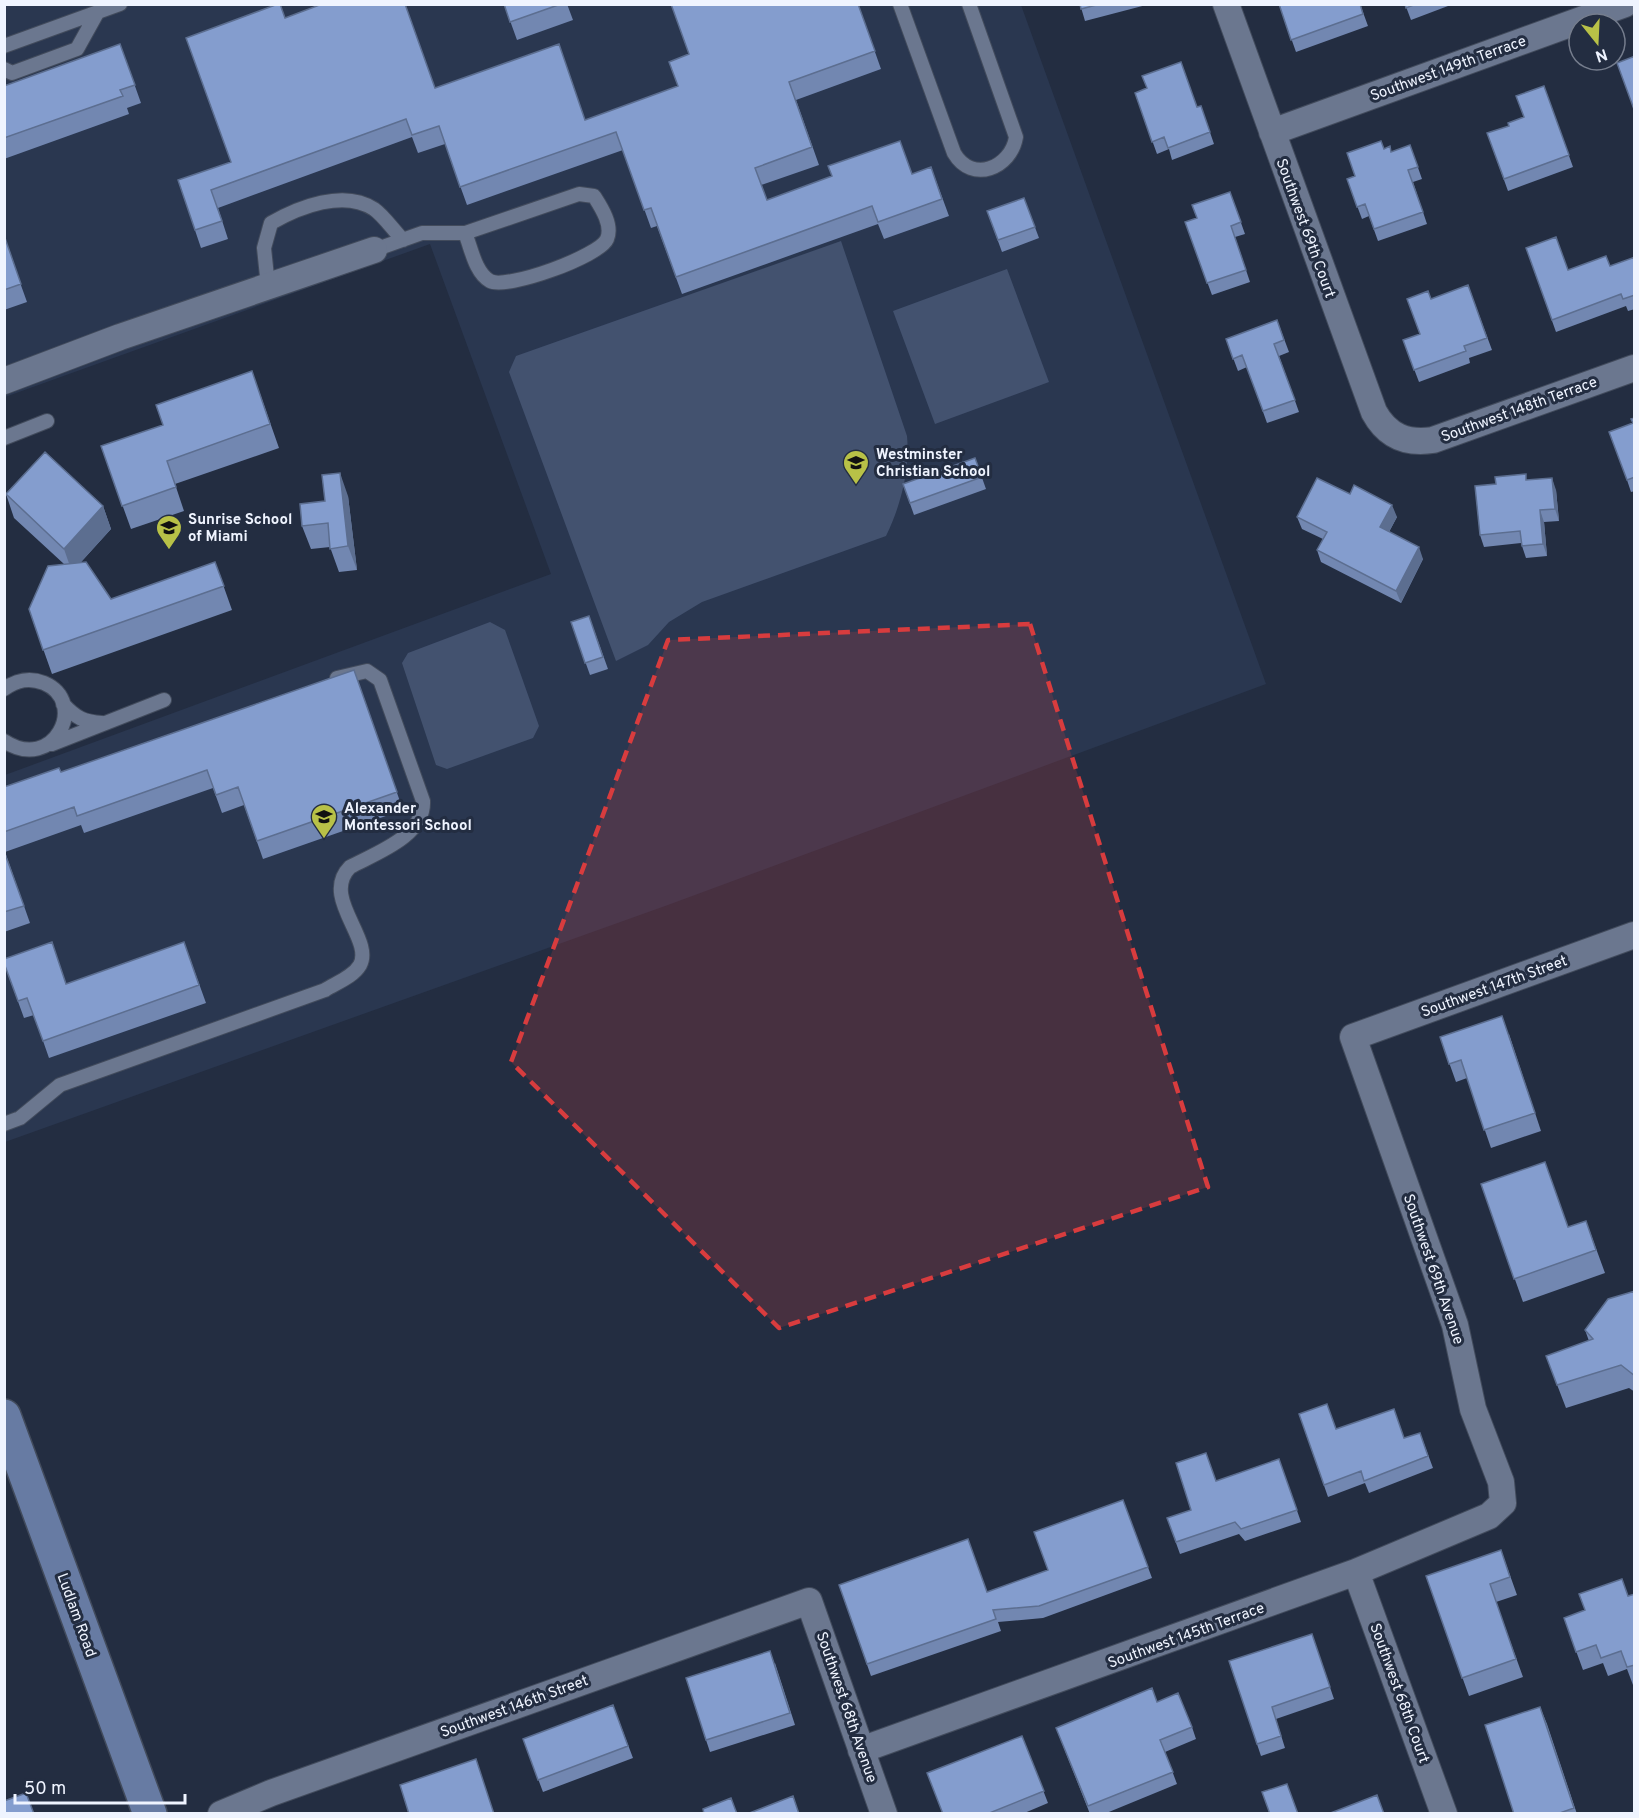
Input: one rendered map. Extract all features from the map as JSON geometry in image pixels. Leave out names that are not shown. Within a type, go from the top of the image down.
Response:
[{"type":"street","name":"Southwest 69th Court","points":[[1226,4],[1374,412],[1386,429],[1403,439]]},
{"type":"street","name":"Southwest 149th Terrace","points":[[1272,132],[1625,4]]},
{"type":"street","points":[[4,381],[374,250]]},
{"type":"street","name":"Southwest 148th Terrace","points":[[1403,439],[1424,441],[1443,437],[1635,368]]},
{"type":"street","name":"Southwest 147th Street","points":[[1353,1037],[1635,935]]},
{"type":"street","name":"Southwest 69th Avenue","points":[[1353,1037],[1455,1325],[1473,1409],[1501,1482],[1503,1503]]},
{"type":"street","name":"Ludlam Road","points":[[4,1416],[150,1814]]},
{"type":"street","name":"Southwest 145th Terrace","points":[[861,1750],[1356,1572],[1489,1516],[1503,1503]]},
{"type":"street","name":"Southwest 68th Court","points":[[1356,1572],[1444,1814]]},
{"type":"street","name":"Southwest 68th Avenue","points":[[809,1601],[885,1814]]},
{"type":"street","name":"Southwest 146th Street","points":[[220,1814],[272,1792],[809,1601]]},
{"type":"lane","points":[[4,46],[120,4]]},
{"type":"lane","points":[[900,4],[954,153],[965,165],[986,170],[997,166],[1009,156],[1016,137],[969,4]]},
{"type":"lane","points":[[4,69],[12,73],[77,49],[97,13]]},
{"type":"lane","points":[[374,250],[422,233],[465,233],[579,194],[594,196],[603,209],[609,231],[607,240],[596,251],[583,258],[515,282],[499,284],[489,281],[481,273],[465,233]]},
{"type":"lane","points":[[268,286],[264,248],[271,223],[291,212],[320,203],[352,202],[374,209],[402,240]]},
{"type":"lane","points":[[4,438],[47,421]]},
{"type":"lane","points":[[4,1124],[20,1118],[60,1085],[325,990],[353,973],[359,966],[362,954],[343,902],[344,874],[350,867],[400,838],[418,824],[423,812],[421,790],[383,684],[377,676],[368,671],[323,682]]},
{"type":"lane","points":[[4,675],[48,685],[74,716],[86,722],[107,723]]},
{"type":"lane","points":[[4,689],[25,679]]},
{"type":"lane","points":[[4,741],[25,751],[47,746],[164,700]]},
{"type":"lane","points":[[47,746],[63,728],[63,704]]},
{"type":"highlighted area","points":[[1030,624],[1208,1187],[779,1328],[511,1062],[668,640]]},
{"type":"shaded area","name":"Westminster Christian School","points":[[5,5],[1021,5],[1266,684],[668,905],[5,1142],[5,775],[551,574],[430,244],[5,397]]},
{"type":"shaded area","points":[[841,241],[907,436],[906,474],[896,512],[886,536],[702,602],[669,622],[648,645],[616,661],[509,372],[516,356]]},
{"type":"shaded area","points":[[1007,269],[1049,382],[935,424],[893,311]]},
{"type":"shaded area","points":[[490,622],[505,630],[539,726],[533,738],[447,769],[436,765],[402,663],[408,653]]},
{"type":"building","points":[[278,4],[285,18],[322,4],[405,4],[435,88],[559,44],[585,120],[678,86],[669,62],[689,54],[671,4],[858,4],[875,51],[789,82],[812,147],[755,168],[767,200],[832,176],[828,166],[900,141],[912,174],[931,167],[942,199],[878,222],[872,206],[676,277],[651,208],[644,210],[616,132],[460,187],[439,126],[412,135],[406,119],[211,190],[222,221],[195,230],[178,180],[231,162],[186,38]]},
{"type":"building","points":[[504,4],[561,4],[510,22]]},
{"type":"building","points":[[1080,4],[1100,4],[1081,9]]},
{"type":"building","points":[[1279,4],[1360,4],[1363,14],[1291,40]]},
{"type":"building","points":[[120,44],[135,85],[120,90],[123,96],[4,138],[4,86]]},
{"type":"building","points":[[1635,56],[1635,112],[1620,72],[1627,72],[1627,59]]},
{"type":"building","points":[[1181,62],[1197,107],[1201,106],[1210,132],[1168,148],[1164,137],[1152,142],[1135,93],[1147,88],[1142,76]]},
{"type":"building","points":[[1544,86],[1569,155],[1504,179],[1487,133],[1509,126],[1508,123],[1524,117],[1516,96]]},
{"type":"building","points":[[1381,141],[1384,149],[1390,146],[1391,152],[1410,145],[1418,167],[1408,170],[1423,212],[1374,229],[1365,204],[1357,207],[1347,179],[1355,176],[1347,153]]},
{"type":"building","points":[[1230,192],[1241,222],[1231,226],[1246,270],[1207,283],[1185,222],[1197,218],[1192,205]]},
{"type":"building","points":[[1024,198],[1035,227],[998,240],[987,211]]},
{"type":"building","points":[[1556,237],[1568,270],[1606,256],[1610,266],[1635,257],[1635,295],[1623,299],[1621,294],[1552,320],[1526,248]]},
{"type":"building","points":[[4,238],[21,284],[4,290]]},
{"type":"building","points":[[1468,285],[1487,338],[1464,346],[1466,351],[1414,370],[1403,340],[1420,334],[1407,299],[1428,291],[1431,299]]},
{"type":"building","points":[[1277,320],[1284,340],[1274,344],[1295,400],[1263,411],[1242,355],[1233,359],[1226,339]]},
{"type":"building","points":[[252,371],[270,424],[167,461],[176,487],[122,506],[101,446],[163,425],[156,405]]},
{"type":"building","points":[[1635,418],[1635,477],[1627,480],[1609,432],[1633,423],[1631,419]]},
{"type":"building","points":[[45,452],[103,506],[64,549],[6,494]]},
{"type":"building","points":[[975,458],[982,477],[910,503],[903,484]]},
{"type":"building","points":[[340,473],[348,546],[330,549],[328,523],[302,526],[300,504],[325,501],[322,475]]},
{"type":"building","points":[[1526,474],[1526,480],[1552,478],[1555,509],[1540,510],[1543,544],[1522,546],[1520,531],[1480,535],[1475,486],[1496,484],[1495,477]]},
{"type":"building","points":[[1317,478],[1350,494],[1354,485],[1392,505],[1380,527],[1419,547],[1396,591],[1317,550],[1327,532],[1297,517]]},
{"type":"building","points":[[86,562],[111,599],[215,562],[224,586],[43,650],[29,609],[48,566]]},
{"type":"building","points":[[589,616],[603,657],[585,663],[571,622]]},
{"type":"building","points":[[354,670],[397,792],[257,841],[238,787],[216,795],[207,770],[77,816],[74,807],[4,832],[4,787],[59,768],[61,772]]},
{"type":"building","points":[[4,851],[24,906],[4,912]]},
{"type":"building","points":[[52,942],[66,984],[184,942],[199,985],[43,1041],[27,998],[18,1001],[4,959]]},
{"type":"building","points":[[1502,1016],[1535,1113],[1484,1130],[1461,1060],[1449,1064],[1440,1037]]},
{"type":"building","points":[[1545,1162],[1568,1227],[1586,1221],[1596,1250],[1514,1279],[1481,1184]]},
{"type":"building","points":[[1635,1291],[1635,1376],[1621,1365],[1557,1385],[1546,1356],[1593,1339],[1585,1330],[1608,1299]]},
{"type":"building","points":[[1327,1404],[1336,1429],[1394,1409],[1404,1438],[1420,1433],[1428,1456],[1364,1481],[1361,1471],[1324,1485],[1299,1414]]},
{"type":"building","points":[[1206,1453],[1216,1481],[1279,1459],[1297,1510],[1241,1529],[1235,1522],[1176,1542],[1167,1518],[1191,1510],[1176,1463]]},
{"type":"building","points":[[1123,1500],[1148,1567],[1039,1606],[993,1610],[996,1619],[867,1664],[839,1585],[968,1539],[987,1592],[1048,1570],[1034,1532]]},
{"type":"building","points":[[1501,1550],[1510,1577],[1490,1584],[1516,1659],[1462,1678],[1426,1576]]},
{"type":"building","points":[[1622,1579],[1628,1596],[1635,1594],[1635,1665],[1627,1667],[1621,1651],[1601,1658],[1596,1645],[1576,1652],[1564,1618],[1585,1610],[1579,1594]]},
{"type":"building","points":[[1312,1634],[1330,1687],[1272,1707],[1281,1736],[1257,1744],[1229,1661]]},
{"type":"building","points":[[770,1651],[790,1713],[706,1740],[686,1678]]},
{"type":"building","points":[[1152,1688],[1157,1702],[1178,1693],[1192,1727],[1160,1740],[1173,1772],[1088,1806],[1056,1728]]},
{"type":"building","points":[[613,1705],[628,1746],[538,1780],[523,1739]]},
{"type":"building","points":[[1540,1707],[1574,1808],[1557,1814],[1514,1814],[1485,1725]]},
{"type":"building","points":[[1022,1736],[1044,1791],[987,1814],[943,1814],[927,1773]]},
{"type":"building","points":[[476,1759],[494,1814],[409,1814],[400,1785]]},
{"type":"building","points":[[1287,1784],[1298,1814],[1270,1814],[1262,1792]]},
{"type":"building","points":[[26,1793],[34,1814],[4,1814],[4,1801]]},
{"type":"building","points":[[1377,1795],[1384,1814],[1328,1814]]},
{"type":"building","points":[[793,1796],[799,1814],[747,1814]]},
{"type":"building","points":[[731,1798],[737,1814],[704,1814],[703,1809]]},
{"type":"place","name":"Westminster Christian School","points":[[856,486]]},
{"type":"place","name":"Sunrise School of Miami","points":[[169,551]]},
{"type":"place","name":"Alexander Montessori School","points":[[324,840]]}]
